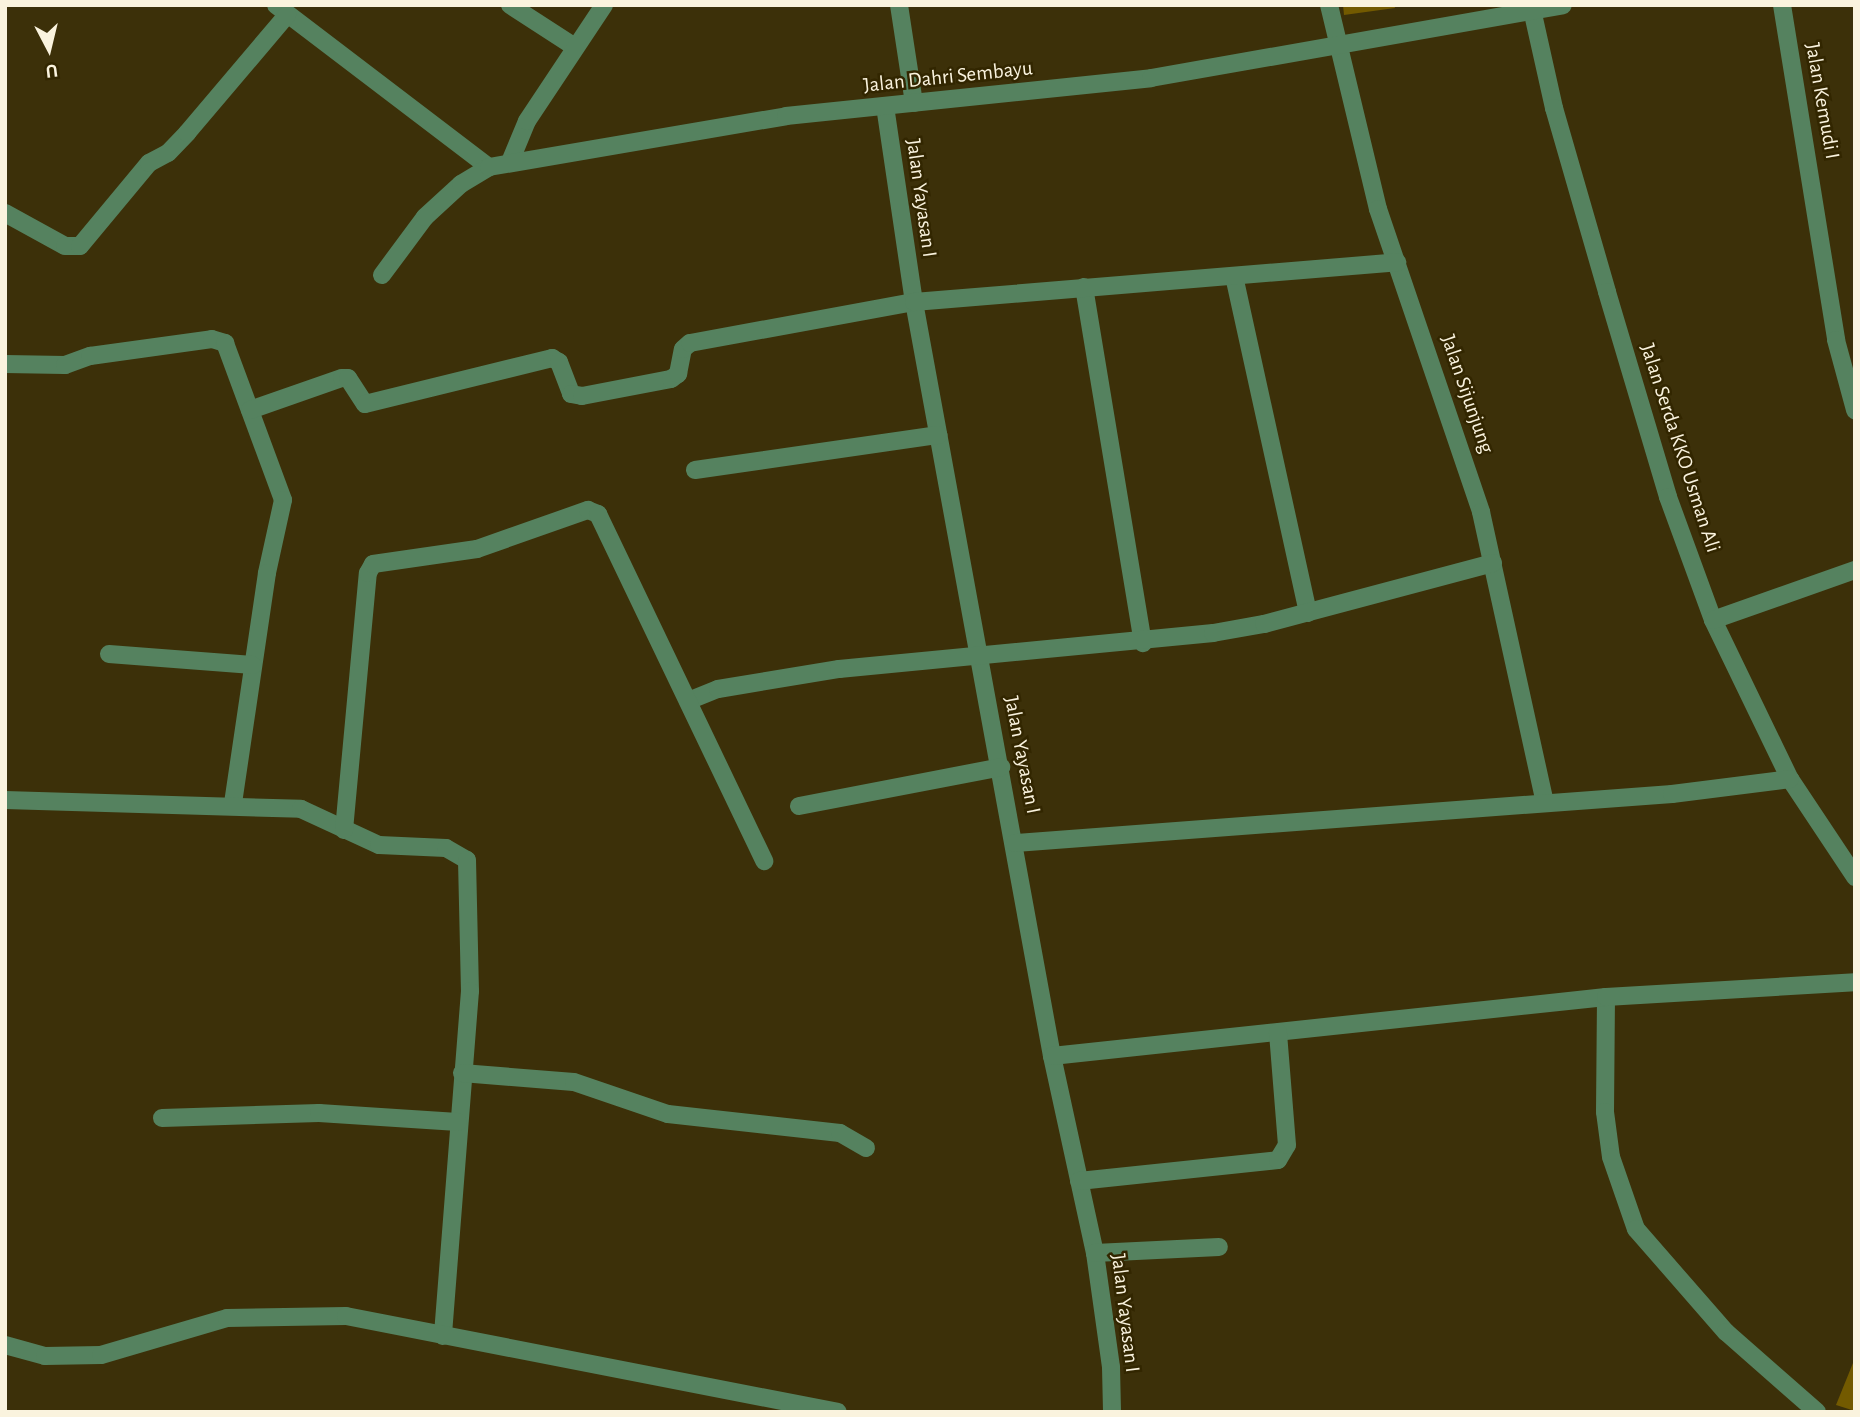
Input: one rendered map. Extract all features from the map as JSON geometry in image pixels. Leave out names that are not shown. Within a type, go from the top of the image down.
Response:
[{"type":"street","points":[[510,5],[575,47]]},
{"type":"street","points":[[510,162],[527,121],[604,5]]},
{"type":"street","points":[[899,5],[914,103]]},
{"type":"street","name":"Jalan Sijunjung","points":[[1329,5],[1374,196],[1470,471],[1493,563],[1545,803]]},
{"type":"street","name":"Jalan Dahri Sembayu","points":[[382,275],[425,217],[461,184],[489,167],[510,162],[786,116],[1151,78],[1532,8],[1563,5]]},
{"type":"street","name":"Jalan Kemudi I","points":[[1782,5],[1836,340],[1855,410]]},
{"type":"street","name":"Jalan Serda KKO Usman Ali","points":[[1532,8],[1607,292],[1668,496],[1713,620],[1790,779],[1855,877]]},
{"type":"street","points":[[5,213],[65,246],[80,246],[149,163],[168,153],[187,133],[281,10],[489,167]]},
{"type":"street","name":"Jalan Yayasan I","points":[[885,106],[914,302],[1052,1056],[1096,1253],[1111,1367],[1112,1412]]},
{"type":"street","points":[[250,410],[342,378],[348,378],[365,404],[552,358],[559,362],[567,390],[582,396],[671,379],[678,374],[683,349],[690,343],[914,302],[1397,262]]},
{"type":"street","points":[[1234,276],[1308,613]]},
{"type":"street","points":[[1084,287],[1143,643]]},
{"type":"street","points":[[5,365],[65,365],[90,356],[218,339],[225,343],[283,500],[253,665],[233,804]]},
{"type":"street","points":[[695,470],[939,435]]},
{"type":"street","points":[[344,830],[368,573],[378,561],[477,549],[575,512],[593,511],[688,701],[764,862]]},
{"type":"street","points":[[688,701],[751,682],[980,654],[1143,643],[1308,613],[1493,563]]},
{"type":"street","points":[[1713,620],[1855,570]]},
{"type":"street","points":[[109,654],[253,665]]},
{"type":"street","points":[[799,806],[1001,767]]},
{"type":"street","points":[[1015,843],[1672,794],[1790,779]]},
{"type":"street","points":[[5,800],[233,804],[313,812],[344,830],[389,847],[457,850],[467,860],[470,991],[443,1336]]},
{"type":"street","points":[[1052,1056],[1606,997],[1855,982]]},
{"type":"street","points":[[1606,997],[1605,1112],[1611,1157],[1636,1229],[1726,1332],[1817,1412]]},
{"type":"street","points":[[1079,1181],[1278,1160],[1287,1145],[1278,1032]]},
{"type":"street","points":[[462,1073],[574,1082],[668,1114],[840,1133],[866,1149]]},
{"type":"street","points":[[162,1118],[319,1113],[458,1122]]},
{"type":"street","points":[[1096,1253],[1219,1247]]},
{"type":"street","points":[[5,1345],[45,1356],[101,1355],[227,1318],[279,1314],[345,1316],[838,1412]]},
{"type":"building","points":[[1343,5],[1394,5],[1395,8],[1344,15]]},
{"type":"building","points":[[1855,1358],[1855,1411],[1836,1405]]}]
